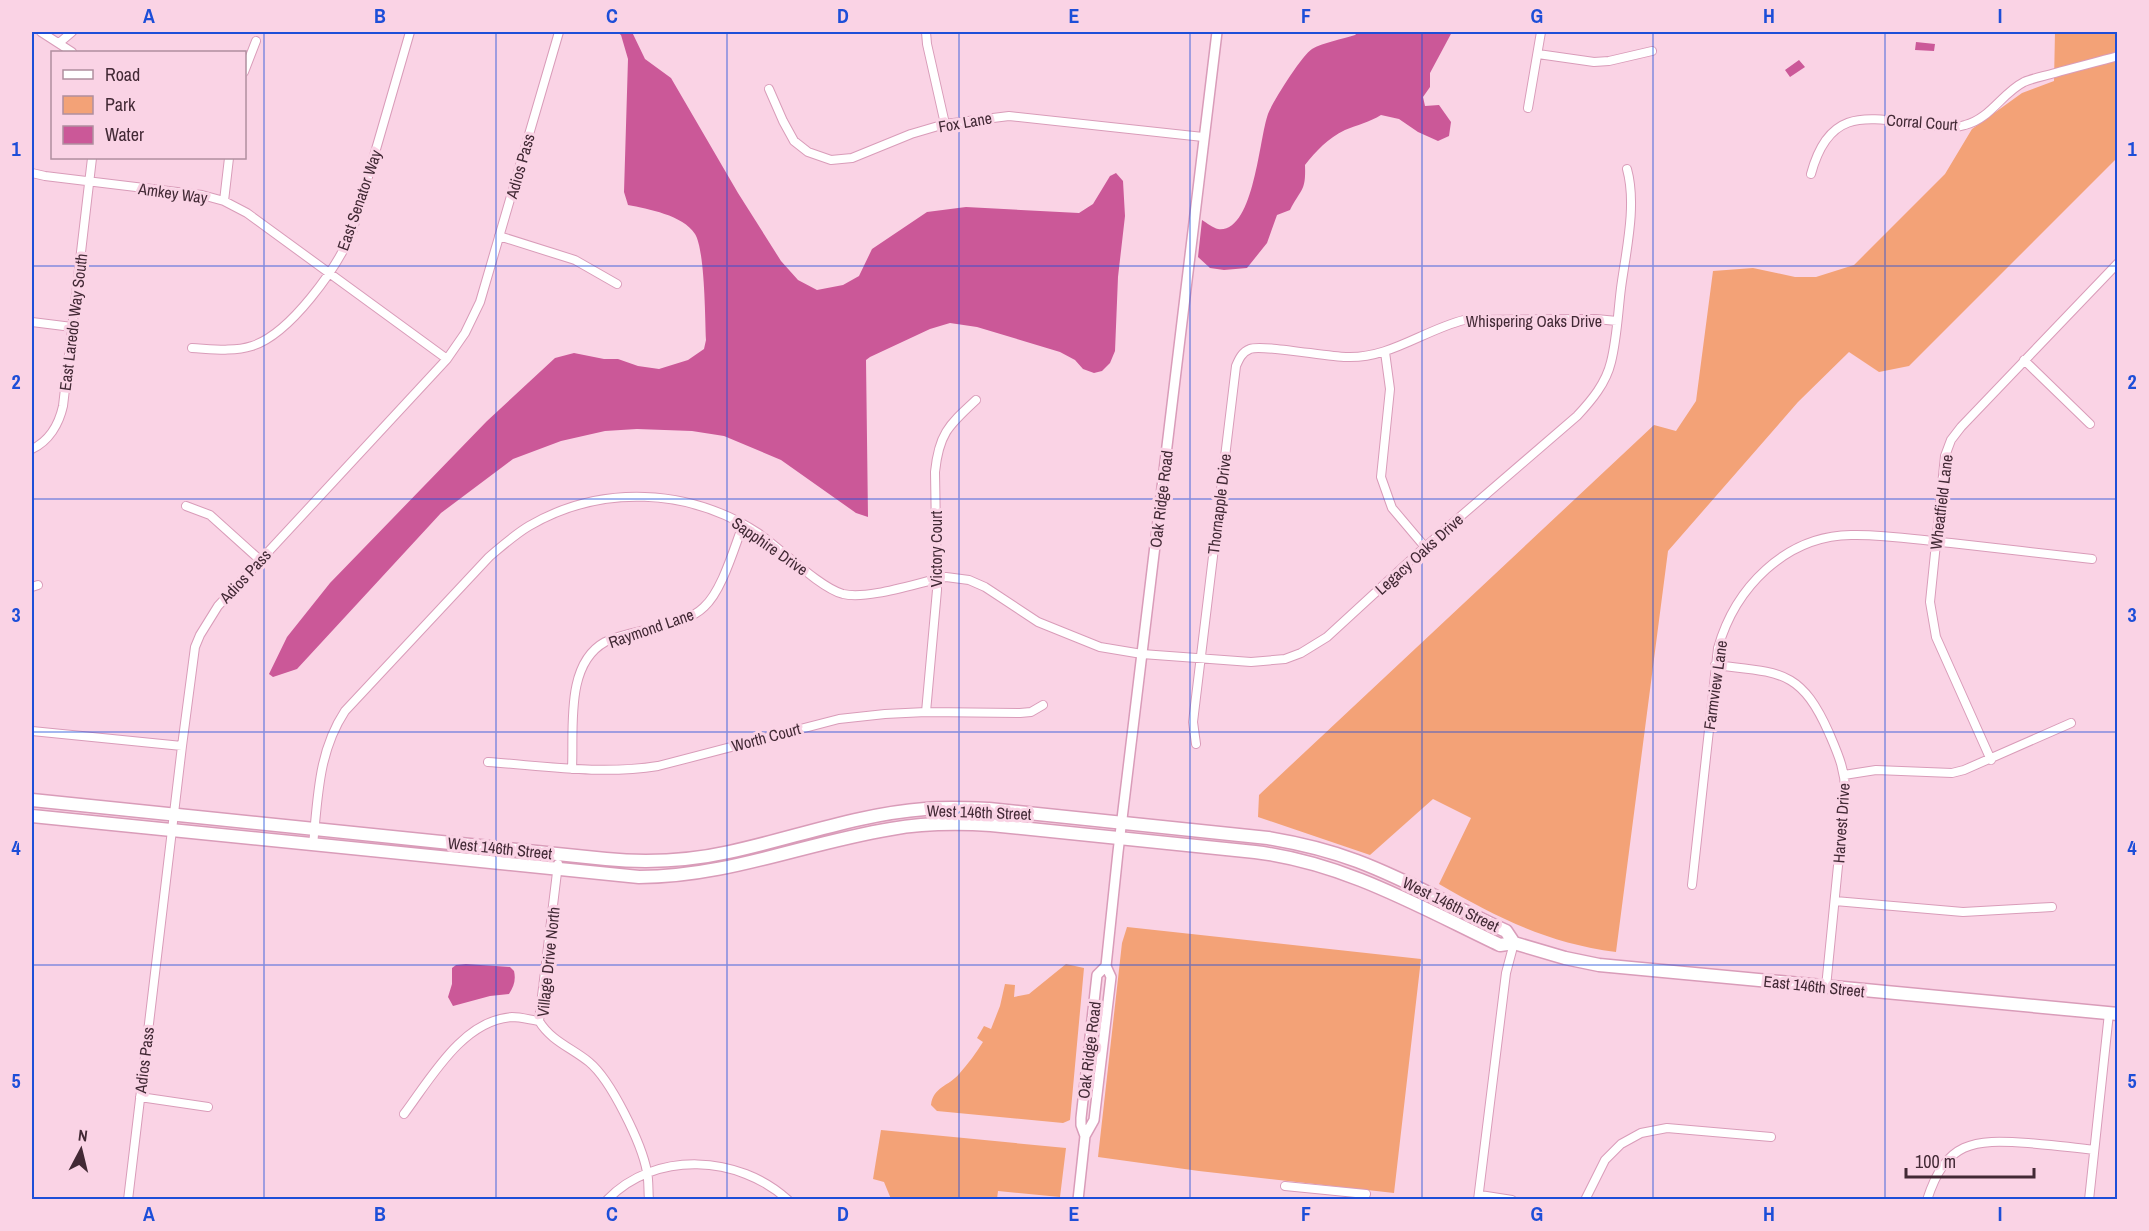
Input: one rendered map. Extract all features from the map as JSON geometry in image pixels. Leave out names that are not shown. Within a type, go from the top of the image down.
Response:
[{"type":"main road","name":"West 146th Street","points":[[32,800],[644,862],[699,858],[730,852],[877,816],[925,809],[970,808],[1268,838],[1329,851],[1376,869],[1506,931],[1514,943],[1500,945],[1373,884],[1312,862],[1266,854],[982,824],[928,824],[862,835],[732,867],[693,874],[654,877],[557,870],[32,816]]},
{"type":"main road","name":"East 146th Street","points":[[1514,943],[1599,965],[2113,1014]]},
{"type":"street","points":[[41,32],[71,51]]},
{"type":"street","points":[[59,43],[72,32]]},
{"type":"street","name":"East Senator Way","points":[[192,348],[236,350],[263,342],[283,326],[321,285],[352,232],[410,32]]},
{"type":"street","name":"Adios Pass","points":[[128,1200],[192,659],[200,634],[218,606],[447,359],[465,333],[480,302],[559,32]]},
{"type":"street","points":[[926,32],[945,124]]},
{"type":"street","name":"Oak Ridge Road","points":[[1078,1200],[1085,1136],[1094,1120],[1111,977],[1106,966],[1120,838],[1217,32]]},
{"type":"street","points":[[1528,108],[1541,32]]},
{"type":"street","points":[[246,67],[256,40]]},
{"type":"street","points":[[1538,54],[1609,62],[1652,51]]},
{"type":"street","name":"Corral Court","points":[[1811,174],[1823,141],[1833,131],[1848,122],[1866,118],[1947,127],[1966,125],[1986,114],[2024,82],[2118,56]]},
{"type":"street","name":"Fox Lane","points":[[769,88],[794,141],[808,152],[824,158],[846,160],[911,134],[945,124],[991,117],[1026,116],[1203,137]]},
{"type":"street","name":"East Laredo Way South","points":[[32,449],[49,436],[61,414],[92,159]]},
{"type":"street","points":[[224,201],[229,159]]},
{"type":"street","name":"Legacy Oaks Drive","points":[[1142,654],[1268,662],[1301,653],[1327,637],[1425,547],[1577,416],[1590,402],[1603,382],[1611,362],[1632,197],[1627,169]]},
{"type":"street","name":"Amkey Way","points":[[32,173],[202,195],[224,201],[247,213],[447,359]]},
{"type":"street","points":[[499,237],[575,260],[617,284]]},
{"type":"street","name":"Wheatfield Lane","points":[[1991,760],[1936,637],[1930,602],[1945,456],[1960,426],[2118,263]]},
{"type":"street","name":"Whispering Oaks Drive","points":[[1244,352],[1254,347],[1348,358],[1374,356],[1447,324],[1464,320],[1596,319],[1617,321]]},
{"type":"street","points":[[32,322],[72,327]]},
{"type":"street","name":"Thornapple Drive","points":[[1196,744],[1193,722],[1236,366],[1244,352]]},
{"type":"street","points":[[1385,352],[1390,388],[1382,464],[1384,488],[1392,508],[1425,547]]},
{"type":"street","points":[[2024,360],[2090,424]]},
{"type":"street","name":"Victory Court","points":[[926,712],[937,579],[935,471],[937,456],[944,433],[950,424],[976,400]]},
{"type":"street","name":"Sapphire Drive","points":[[313,845],[325,752],[345,711],[489,557],[528,527],[570,508],[595,500],[645,496],[708,507],[743,525],[777,547],[818,580],[844,594],[864,596],[946,577],[969,580],[985,587],[1038,622],[1100,647],[1142,654]]},
{"type":"street","points":[[186,506],[210,514],[261,560]]},
{"type":"street","name":"Raymond Lane","points":[[572,769],[575,690],[581,668],[587,657],[606,642],[700,611],[707,605],[721,579],[743,525]]},
{"type":"street","name":"Farmview Lane","points":[[1692,885],[1715,664],[1723,630],[1740,598],[1770,566],[1791,552],[1820,540],[1850,535],[2092,559]]},
{"type":"street","name":"Harvest Drive","points":[[1715,664],[1777,673],[1788,678],[1805,691],[1820,712],[1840,759],[1845,795],[1826,987]]},
{"type":"street","name":"Worth Court","points":[[488,762],[617,771],[658,766],[838,719],[926,712],[1020,714],[1031,712],[1043,705]]},
{"type":"street","points":[[1844,775],[1876,770],[1952,773],[1991,760],[2071,723]]},
{"type":"street","points":[[32,731],[182,746]]},
{"type":"street","name":"Village Drive North","points":[[559,855],[539,1021],[549,1035],[590,1063],[608,1084],[628,1123],[648,1173]]},
{"type":"street","points":[[1835,901],[1963,912],[2052,907]]},
{"type":"street","points":[[1512,1200],[1479,1197],[1506,973],[1514,943]]},
{"type":"street","name":"Oak Ridge Road","points":[[1085,1136],[1081,1118],[1097,975],[1106,966]]},
{"type":"street","points":[[2089,1200],[2113,1014]]},
{"type":"street","points":[[404,1113],[460,1040],[478,1027],[512,1017],[539,1021]]},
{"type":"street","points":[[140,1097],[208,1107]]},
{"type":"street","points":[[1585,1200],[1605,1160],[1621,1144],[1641,1133],[1666,1128],[1771,1137]]},
{"type":"street","points":[[1927,1200],[1937,1173],[1948,1158],[1981,1142],[2002,1141],[2094,1150]]},
{"type":"street","points":[[607,1200],[617,1190],[648,1173],[684,1165],[721,1166],[756,1178],[774,1188],[788,1200]]},
{"type":"street","points":[[648,1173],[648,1200]]},
{"type":"street","points":[[1285,1186],[1365,1194]]},
{"type":"green space","points":[[2055,32],[2117,32],[2117,158],[1909,366],[1879,372],[1849,352],[1798,402],[1668,551],[1616,952],[1568,942],[1524,927],[1482,908],[1439,884],[1471,818],[1433,799],[1370,855],[1258,817],[1259,795],[1654,425],[1676,431],[1696,401],[1713,271],[1753,268],[1795,277],[1816,277],[1854,265],[1945,174],[1972,129],[2022,93],[2054,81]]},
{"type":"green space","points":[[1127,927],[1421,959],[1394,1193],[1098,1157],[1122,943]]},
{"type":"green space","points":[[1066,964],[1084,968],[1070,1120],[1063,1123],[937,1111],[931,1105],[932,1099],[938,1090],[959,1074],[983,1042],[977,1038],[984,1026],[991,1029],[1005,984],[1015,985],[1014,997],[1029,994]]},
{"type":"green space","points":[[881,1130],[1066,1148],[1060,1197],[998,1191],[997,1199],[891,1199],[884,1182],[873,1179]]},
{"type":"water","points":[[617,32],[632,32],[645,59],[671,78],[738,193],[781,261],[798,280],[817,290],[843,285],[859,276],[872,249],[927,212],[966,207],[1079,213],[1093,204],[1110,176],[1116,173],[1123,181],[1125,216],[1118,277],[1115,351],[1110,363],[1102,371],[1094,373],[1083,369],[1075,360],[1060,352],[977,327],[950,323],[930,329],[870,357],[866,360],[868,517],[856,513],[781,460],[724,436],[692,431],[637,429],[605,431],[561,441],[513,459],[441,513],[297,669],[273,677],[269,674],[287,637],[330,583],[487,421],[555,358],[574,353],[604,359],[618,359],[638,366],[659,369],[688,360],[704,349],[706,340],[704,285],[701,254],[695,234],[689,227],[674,218],[628,205],[624,192],[628,59],[621,35]]},
{"type":"water","points":[[1358,32],[1452,32],[1430,73],[1430,87],[1423,97],[1425,106],[1439,105],[1451,122],[1449,136],[1438,141],[1418,132],[1399,119],[1381,115],[1339,133],[1323,145],[1305,165],[1305,180],[1300,193],[1290,210],[1277,215],[1267,243],[1247,268],[1224,270],[1210,268],[1198,257],[1202,220],[1218,229],[1230,226],[1240,217],[1253,182],[1268,114],[1281,90],[1301,60],[1312,49]]},
{"type":"water","points":[[1916,42],[1935,44],[1934,51],[1915,50]]},
{"type":"water","points":[[1799,60],[1805,67],[1790,77],[1785,70]]},
{"type":"water","points":[[466,964],[510,967],[515,977],[509,994],[490,996],[453,1006],[448,997],[452,984],[452,968]]}]
